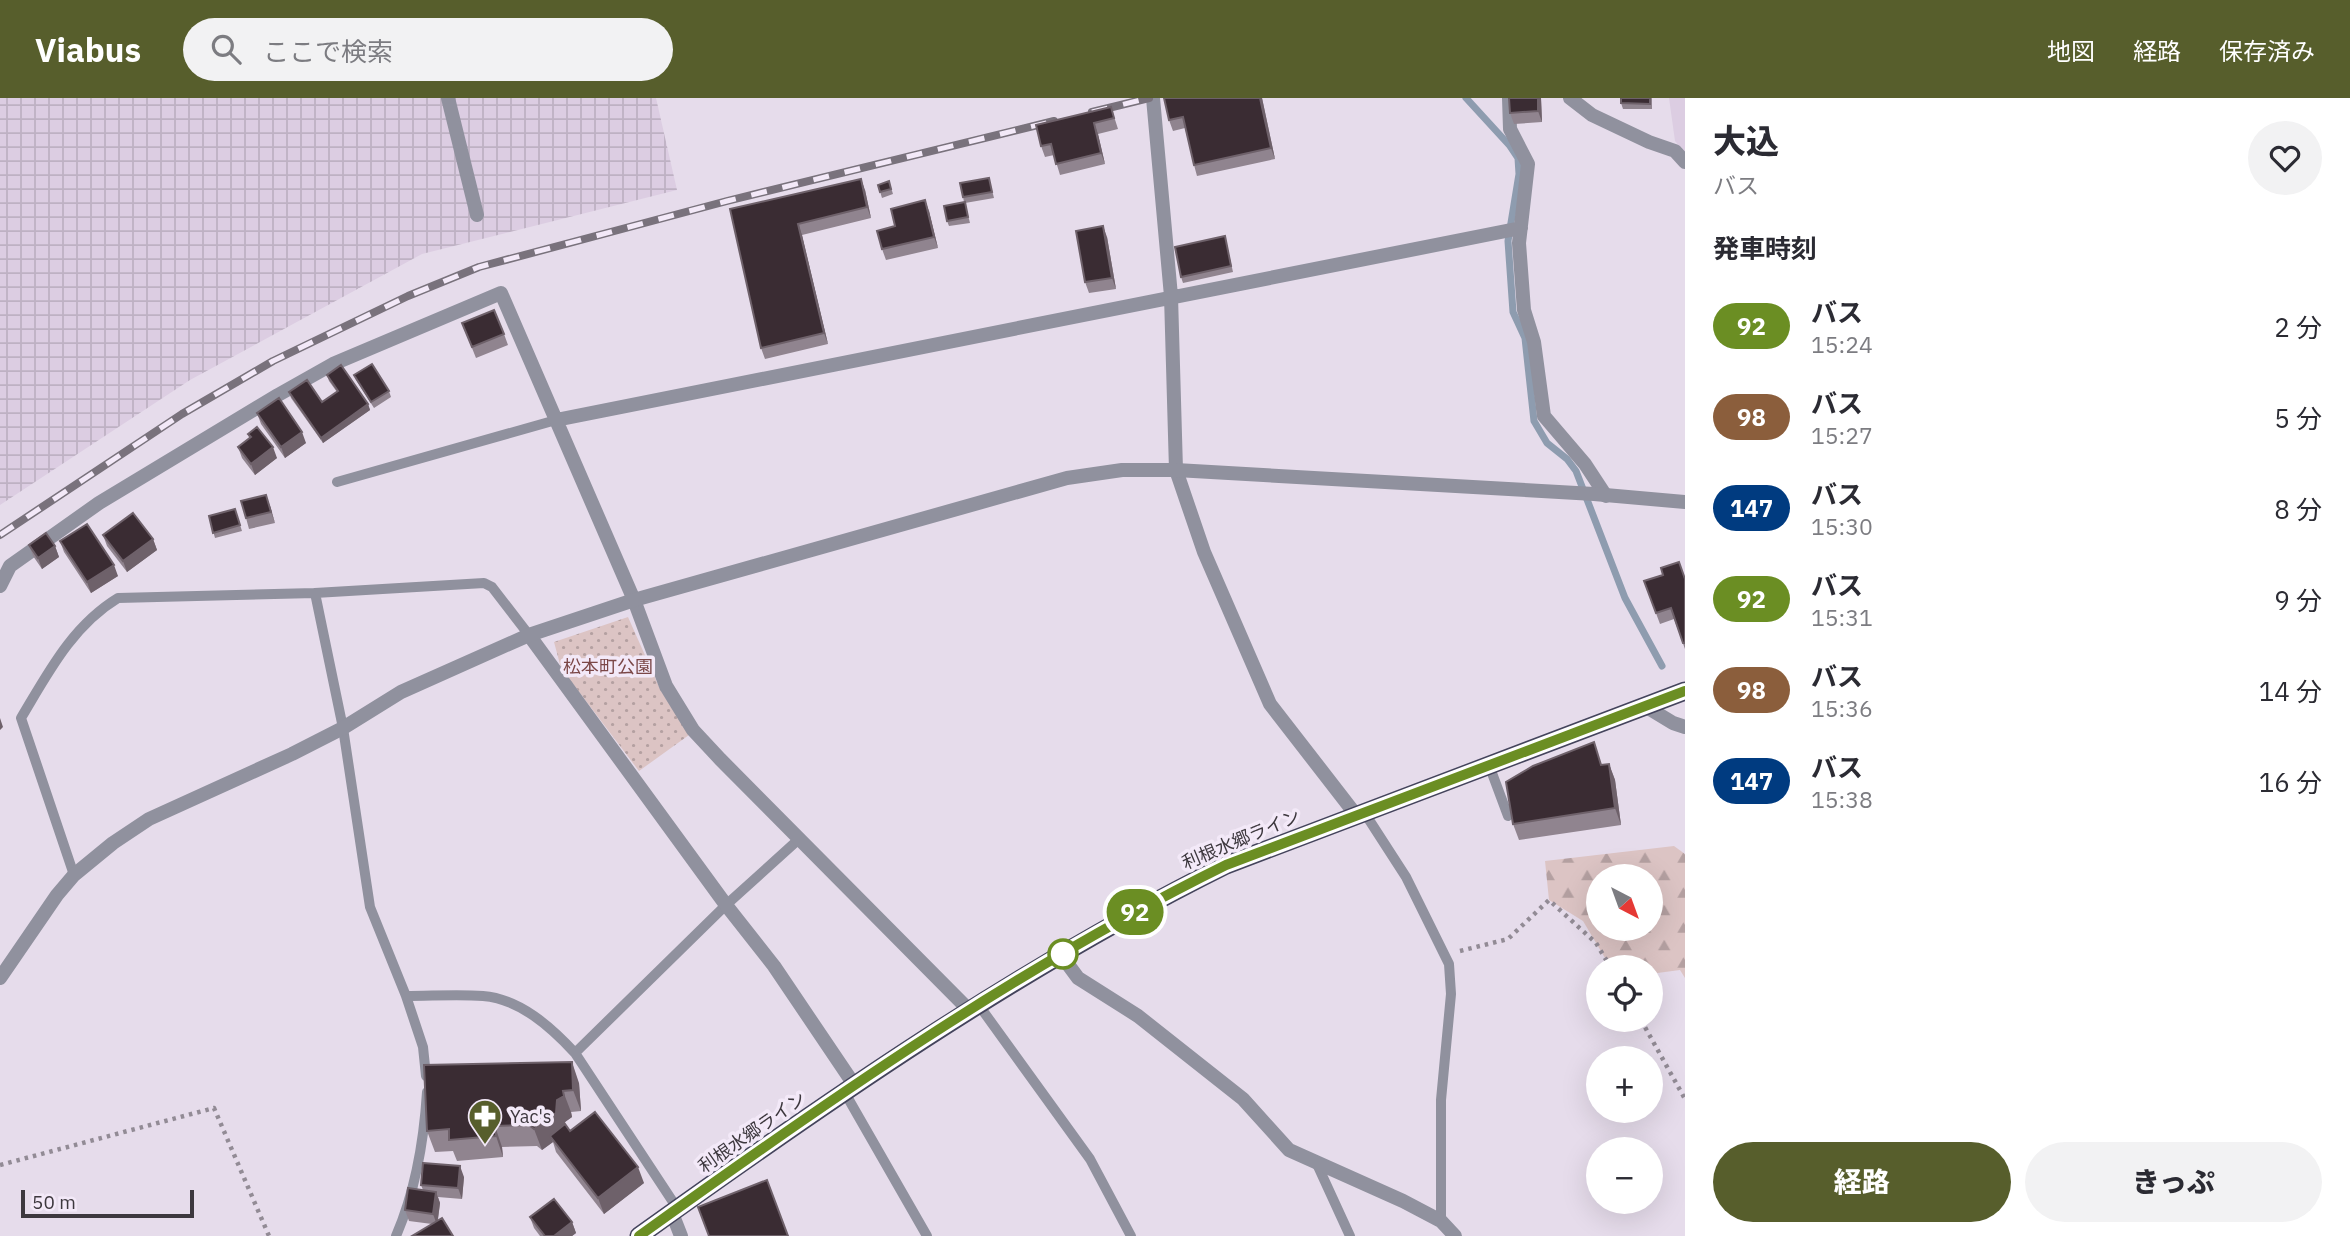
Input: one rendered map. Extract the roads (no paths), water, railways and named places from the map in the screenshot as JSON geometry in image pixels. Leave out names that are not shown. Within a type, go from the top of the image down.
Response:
[{"type":"highway","name":"利根水郷ライン","points":[[639,1236],[850,1089],[974,1007],[1156,900],[1226,865],[1685,691]]},
{"type":"street","points":[[448,98],[477,215]]},
{"type":"street","points":[[1153,98],[1171,296],[1176,470],[1203,552],[1270,704],[1360,813]]},
{"type":"street","points":[[1509,98],[1510,129],[1528,164],[1519,243],[1524,310],[1534,342],[1544,416],[1586,464],[1600,495]]},
{"type":"street","points":[[1570,98],[1592,116],[1675,151],[1685,162]]},
{"type":"street","points":[[556,420],[1521,228]]},
{"type":"street","points":[[0,586],[10,566],[99,503],[278,395],[333,363],[501,293],[634,600],[666,686],[686,720],[720,759],[799,839],[974,1007]]},
{"type":"street","points":[[0,978],[57,895],[74,875],[113,843],[149,819],[292,754],[343,728],[401,692],[529,635],[634,600],[1067,478],[1122,470],[1176,470],[1685,502]]},
{"type":"street","points":[[529,635],[726,905],[774,966],[850,1089]]},
{"type":"street","points":[[1645,706],[1685,727]]},
{"type":"street","points":[[1061,955],[1078,978],[1138,1016],[1243,1098],[1289,1150],[1403,1201],[1441,1221],[1455,1236]]},
{"type":"street","points":[[674,1211],[681,1236]]},
{"type":"lane","points":[[338,482],[556,420]]},
{"type":"lane","points":[[74,875],[21,718],[51,668],[82,625],[117,598],[315,593],[484,583],[492,587],[529,635]]},
{"type":"lane","points":[[315,593],[343,728],[370,906],[423,1047],[425,1123],[419,1156],[396,1236]]},
{"type":"lane","points":[[1489,765],[1508,816]]},
{"type":"lane","points":[[1360,813],[1406,877],[1449,964],[1451,994],[1441,1100],[1441,1221]]},
{"type":"lane","points":[[575,1053],[726,905],[799,839]]},
{"type":"lane","points":[[406,996],[486,996],[521,1008],[555,1032],[575,1053],[674,1211]]},
{"type":"lane","points":[[974,1007],[1090,1159],[1131,1236]]},
{"type":"lane","points":[[850,1089],[927,1236]]},
{"type":"lane","points":[[1316,1163],[1350,1236]]},
{"type":"waterway","points":[[1466,98],[1518,158],[1519,174],[1508,241],[1513,312],[1525,338],[1534,421],[1547,443],[1567,459],[1576,471],[1625,598],[1662,666]]},
{"type":"railway","points":[[1092,112],[1149,98]]},
{"type":"railway","points":[[0,535],[182,414],[273,361],[408,296],[479,267],[727,201],[1054,121]]},
{"type":"place","name":"Yac's","points":[[485,1146]]},
{"type":"park label","name":"松本町公園","points":[[608,666]]}]
